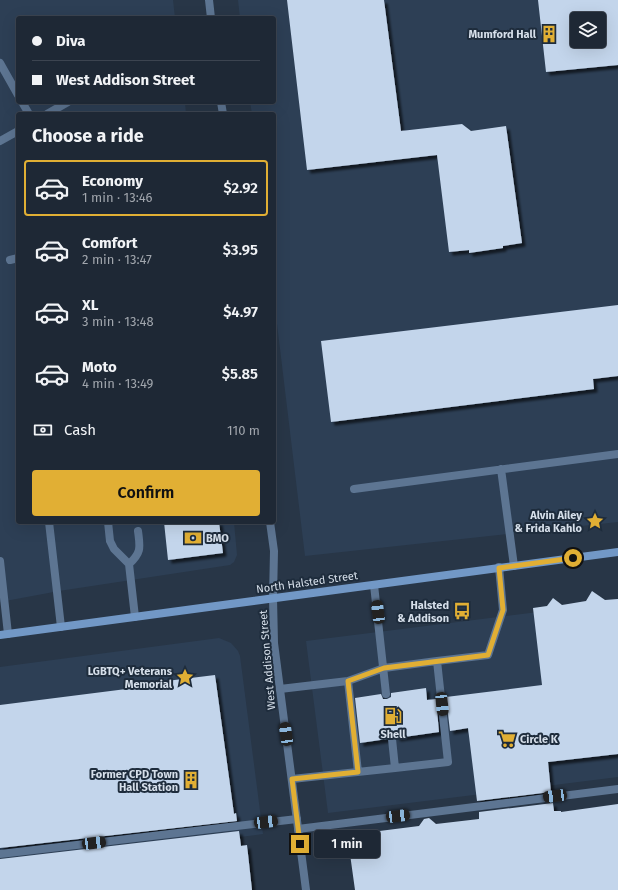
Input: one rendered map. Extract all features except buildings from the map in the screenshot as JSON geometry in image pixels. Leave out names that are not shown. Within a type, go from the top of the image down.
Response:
[{"type":"main road","name":"North Halsted Street","points":[[4,635],[618,552]]},
{"type":"street","points":[[209,0],[211,16]]},
{"type":"street","points":[[0,63],[16,91]]},
{"type":"street","points":[[50,112],[64,104]]},
{"type":"street","points":[[0,142],[16,132]]},
{"type":"street","points":[[354,489],[618,454]]},
{"type":"street","points":[[501,469],[514,566]]},
{"type":"street","points":[[49,524],[61,627]]},
{"type":"street","points":[[108,524],[110,541],[114,549],[129,564],[135,617]]},
{"type":"street","name":"West Addison Street","points":[[270,524],[274,550],[274,643],[306,890]]},
{"type":"street","points":[[129,564],[138,554],[140,548],[138,531]]},
{"type":"street","points":[[0,561],[4,635]]},
{"type":"street","points":[[280,689],[348,681],[384,668],[488,655],[503,610],[499,568]]},
{"type":"street","points":[[374,584],[386,694]]},
{"type":"street","points":[[292,779],[448,762],[437,661]]},
{"type":"street","points":[[348,681],[358,772]]},
{"type":"street","points":[[392,738],[395,768]]},
{"type":"street","points":[[298,829],[618,789]]},
{"type":"street","points":[[0,854],[297,819]]},
{"type":"shaded area","points":[[0,0],[173,0],[175,16],[16,16],[16,104],[185,104],[186,112],[16,112],[16,524],[234,524],[237,555],[234,562],[230,565],[59,591],[0,602]]},
{"type":"shaded area","points":[[238,0],[618,0],[618,522],[305,556],[276,316],[276,112],[252,112],[250,104],[276,104],[276,16],[240,16]]},
{"type":"shaded area","points":[[618,602],[618,777],[328,813],[306,641]]},
{"type":"shaded area","points":[[219,638],[231,643],[238,651],[240,656],[263,834],[0,867],[0,667]]},
{"type":"place","name":"Mumford Hall","points":[[549,34]]},
{"type":"place","name":"Alvin Ailey & Frida Kahlo","points":[[595,521]]},
{"type":"place","name":"BMO","points":[[193,538]]},
{"type":"place","name":"Halsted & Addison","points":[[462,611]]},
{"type":"place","name":"LGBTQ+ Veterans Memorial","points":[[185,677]]},
{"type":"place","name":"Shell","points":[[393,716]]},
{"type":"place","name":"Circle K","points":[[507,739]]},
{"type":"place","name":"Former CPD Town Hall Station","points":[[191,780]]},
{"type":"route","points":[[300,844],[292,779],[358,772],[348,681],[384,668],[488,655],[503,610],[499,568],[573,558]]}]
